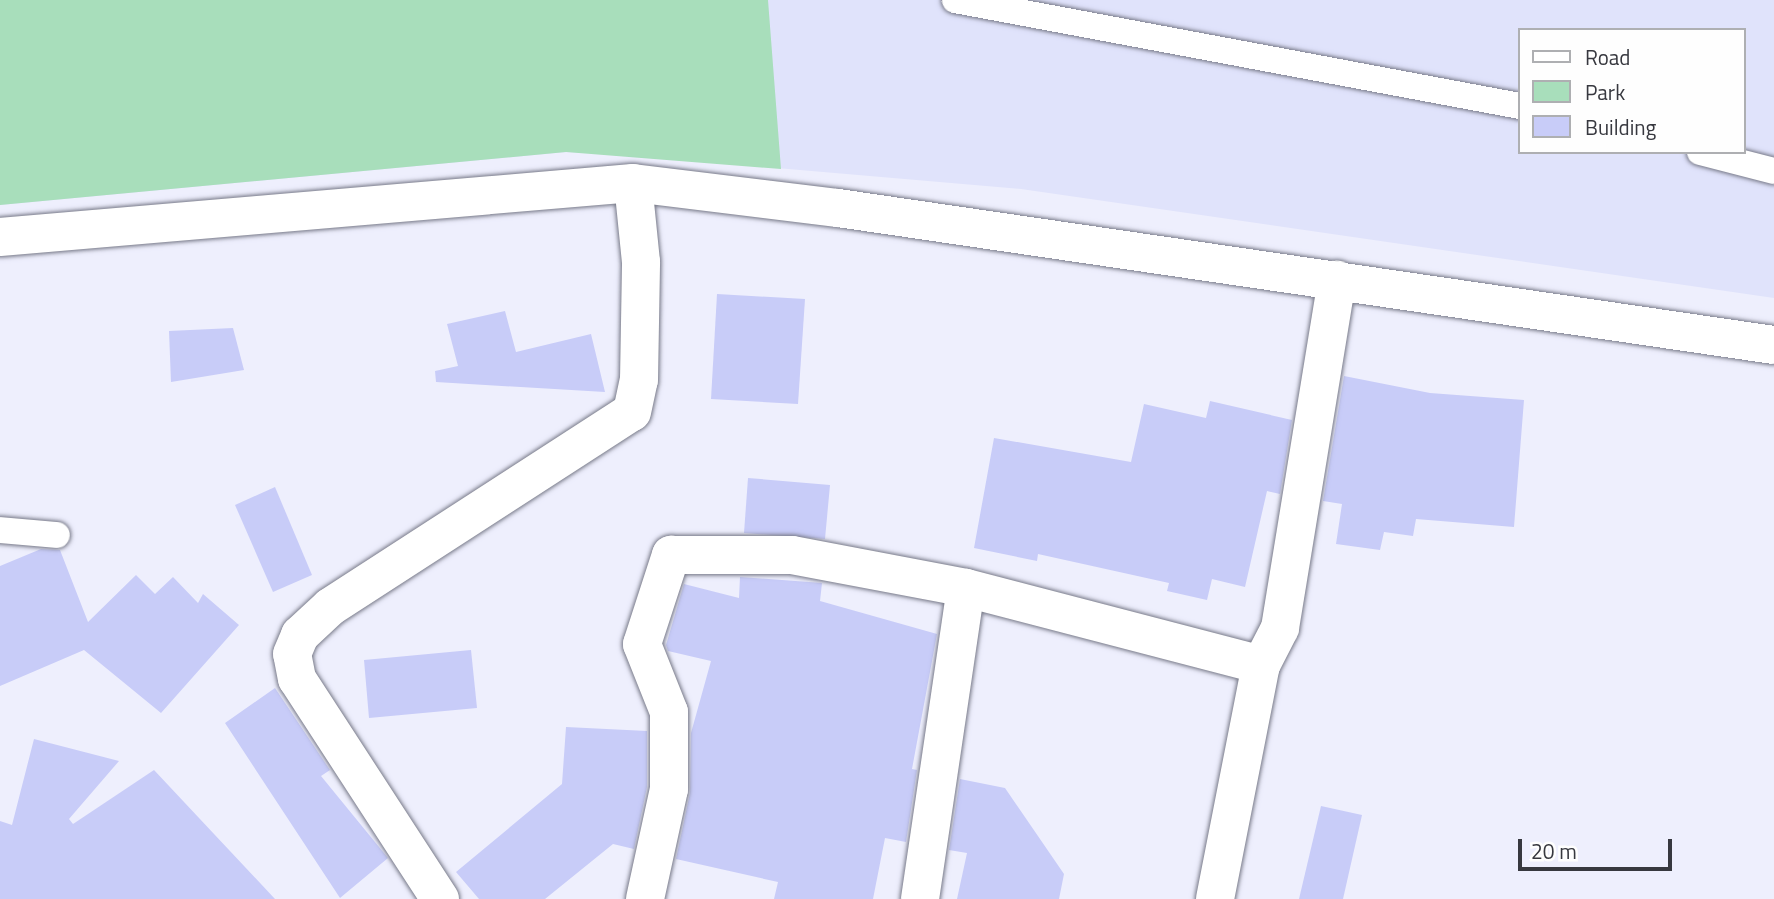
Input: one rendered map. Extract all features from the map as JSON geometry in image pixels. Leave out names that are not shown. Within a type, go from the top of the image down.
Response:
[{"type":"street","points":[[0,237],[633,183],[1337,280],[1774,345]]},
{"type":"street","points":[[432,895],[297,679],[292,654],[300,635],[330,607],[632,412],[639,380],[642,262],[633,183]]},
{"type":"street","points":[[1215,899],[1261,665],[1280,628],[1337,280]]},
{"type":"street","points":[[645,899],[670,789],[669,712],[642,644],[671,555],[792,555],[966,588],[1261,665]]},
{"type":"street","points":[[920,899],[966,588]]},
{"type":"lane","points":[[955,0],[1518,106]]},
{"type":"lane","points":[[1708,154],[1774,171]]},
{"type":"lane","points":[[0,530],[57,535]]},
{"type":"shaded area","points":[[0,0],[1774,0],[1774,298],[1021,189],[566,152],[0,205]]},
{"type":"green space","points":[[0,0],[768,0],[781,169],[566,152],[0,205]]},
{"type":"building","points":[[717,294],[805,299],[798,404],[711,399]]},
{"type":"building","points":[[505,311],[516,352],[591,334],[605,392],[436,382],[435,371],[458,366],[447,324]]},
{"type":"building","points":[[233,328],[244,370],[171,382],[169,331]]},
{"type":"building","points":[[1344,376],[1430,393],[1524,400],[1514,527],[1416,519],[1413,536],[1384,532],[1380,550],[1336,544],[1342,504],[1323,501]]},
{"type":"building","points":[[1210,401],[1292,420],[1280,494],[1267,491],[1245,587],[1212,579],[1207,600],[1167,591],[1169,583],[1038,554],[1037,561],[974,548],[994,438],[1131,462],[1144,404],[1206,418]]},
{"type":"building","points":[[748,478],[830,485],[825,539],[744,533]]},
{"type":"building","points":[[275,487],[312,575],[273,592],[235,505]]},
{"type":"building","points":[[41,549],[60,550],[88,622],[136,575],[155,594],[173,577],[198,603],[203,594],[239,625],[161,713],[84,650],[0,686],[0,566]]},
{"type":"building","points":[[740,577],[822,583],[820,601],[937,634],[912,769],[917,770],[906,842],[885,838],[873,899],[774,899],[778,882],[676,859],[690,793],[691,733],[711,661],[668,651],[666,645],[684,584],[739,598]]},
{"type":"building","points":[[471,650],[477,708],[369,718],[364,660]]},
{"type":"building","points":[[275,688],[330,770],[321,776],[388,858],[340,898],[225,723]]},
{"type":"building","points":[[566,727],[647,731],[647,787],[634,849],[613,844],[545,899],[479,899],[456,872],[562,784]]},
{"type":"building","points":[[34,739],[119,761],[69,819],[73,824],[154,770],[275,899],[0,899],[0,821],[12,825]]},
{"type":"building","points":[[960,779],[1005,788],[1064,874],[1059,899],[957,899],[967,853],[949,850]]},
{"type":"building","points":[[1321,806],[1362,815],[1343,899],[1299,899]]}]
